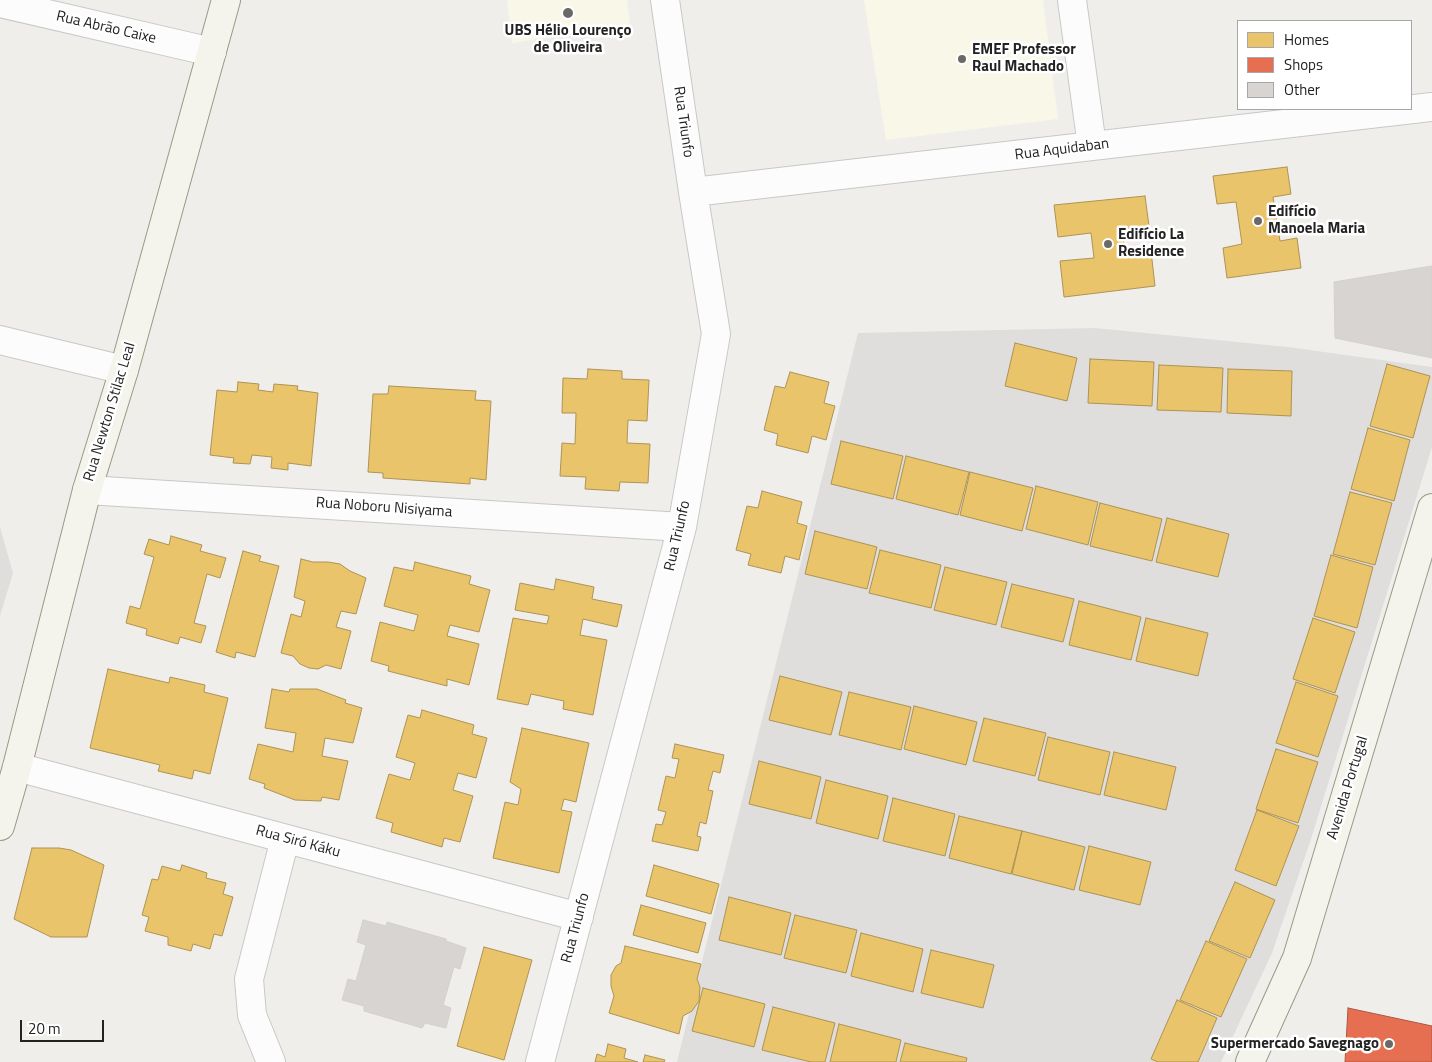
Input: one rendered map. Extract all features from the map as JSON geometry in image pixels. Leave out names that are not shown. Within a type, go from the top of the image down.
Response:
[{"type":"street","name":"Rua Newton Stilac Leal","points":[[0,826],[17,767],[87,490],[124,370],[226,0]]},
{"type":"street","name":"Rua Triunfo","points":[[540,1062],[682,527],[716,334],[665,0]]},
{"type":"street","points":[[1072,0],[1092,146]]},
{"type":"street","name":"Rua Abrão Caixe","points":[[0,3],[212,52]]},
{"type":"street","name":"Rua Aquidaban","points":[[1412,109],[1432,107]]},
{"type":"street","name":"Rua Aquidaban","points":[[693,192],[1406,110]]},
{"type":"street","points":[[0,340],[124,370]]},
{"type":"street","name":"Rua Noboru Nisiyama","points":[[87,490],[682,527]]},
{"type":"street","name":"Avenida Portugal","points":[[1250,1062],[1297,958],[1432,508]]},
{"type":"street","name":"Rua Siró Káku","points":[[17,767],[579,917]]},
{"type":"street","points":[[271,1062],[252,1015],[249,980],[285,839]]},
{"type":"shaded area","name":"UBS Hélio Lourenço de Oliveira","points":[[507,0],[627,0],[630,25],[512,43]]},
{"type":"shaded area","name":"EMEF Professor Raul Machado","points":[[864,0],[1043,0],[1058,119],[886,140]]},
{"type":"shaded area","points":[[1095,328],[1288,347],[1432,367],[1432,447],[1311,839],[1272,953],[1221,1062],[677,1062],[858,333]]},
{"type":"shaded area","points":[[0,527],[13,573],[0,616]]},
{"type":"building: Homes","name":"Edifício Manoela Maria","points":[[1287,167],[1291,194],[1273,197],[1280,241],[1297,238],[1301,268],[1227,278],[1223,248],[1242,244],[1236,202],[1217,204],[1213,176]]},
{"type":"building: Homes","name":"Edifício La Residence","points":[[1145,196],[1149,226],[1122,229],[1125,254],[1151,251],[1155,286],[1064,297],[1060,261],[1094,258],[1091,233],[1058,237],[1054,205]]},
{"type":"building: Homes","points":[[1015,343],[1077,358],[1067,401],[1005,386]]},
{"type":"building: Homes","points":[[1090,359],[1154,362],[1152,406],[1088,403]]},
{"type":"building: Homes","points":[[1387,364],[1430,376],[1413,438],[1370,426]]},
{"type":"building: Homes","points":[[1159,365],[1223,368],[1221,412],[1157,410]]},
{"type":"building: Homes","points":[[588,369],[622,371],[622,379],[649,380],[647,421],[628,420],[627,443],[650,444],[648,483],[620,482],[619,491],[585,489],[586,477],[560,476],[562,443],[575,444],[576,413],[562,413],[563,378],[587,379]]},
{"type":"building: Homes","points":[[1228,369],[1292,371],[1291,416],[1227,413]]},
{"type":"building: Homes","points":[[790,372],[829,382],[824,403],[835,406],[826,440],[812,436],[808,453],[776,445],[778,434],[764,430],[775,386],[785,388]]},
{"type":"building: Homes","points":[[238,382],[259,384],[258,390],[273,392],[274,384],[298,386],[297,390],[318,393],[311,466],[288,463],[288,470],[271,468],[272,457],[252,455],[250,464],[233,463],[234,458],[210,455],[217,390],[237,392]]},
{"type":"building: Homes","points":[[389,386],[476,391],[475,400],[491,401],[486,480],[470,478],[470,484],[383,478],[383,473],[368,472],[373,394],[388,394]]},
{"type":"building: Homes","points":[[1368,428],[1410,440],[1394,501],[1351,489]]},
{"type":"building: Homes","points":[[841,441],[903,456],[893,499],[831,484]]},
{"type":"building: Homes","points":[[906,456],[969,472],[958,515],[896,499]]},
{"type":"building: Homes","points":[[970,472],[1033,488],[1022,531],[960,515]]},
{"type":"building: Homes","points":[[1036,486],[1098,502],[1088,545],[1026,529]]},
{"type":"building: Homes","points":[[762,491],[802,502],[797,523],[807,526],[799,560],[785,556],[781,573],[748,565],[751,554],[736,550],[747,506],[758,508]]},
{"type":"building: Homes","points":[[1350,492],[1392,503],[1375,565],[1333,554]]},
{"type":"building: Homes","points":[[1100,503],[1162,519],[1152,561],[1090,546]]},
{"type":"building: Homes","points":[[1167,518],[1229,534],[1218,577],[1156,562]]},
{"type":"building: Homes","points":[[815,531],[877,547],[867,589],[805,574]]},
{"type":"building: Homes","points":[[171,536],[202,545],[200,551],[226,558],[220,578],[207,574],[194,623],[206,626],[201,643],[180,637],[178,644],[146,635],[147,629],[126,623],[130,606],[140,609],[154,557],[144,554],[149,539],[169,545]]},
{"type":"building: Homes","points":[[880,550],[941,565],[931,608],[869,593]]},
{"type":"building: Homes","points":[[243,551],[261,556],[259,561],[279,566],[255,657],[236,652],[235,658],[216,652]]},
{"type":"building: Homes","points":[[1331,555],[1373,567],[1357,628],[1314,616]]},
{"type":"building: Homes","points":[[301,559],[340,564],[366,578],[356,614],[341,611],[336,627],[351,631],[341,669],[326,665],[318,669],[309,668],[300,664],[293,656],[281,653],[291,614],[301,617],[305,601],[294,597]]},
{"type":"building: Homes","points":[[415,562],[471,576],[469,584],[490,590],[479,632],[450,625],[447,636],[479,644],[469,685],[447,679],[447,686],[388,671],[389,666],[371,661],[380,622],[414,631],[418,615],[384,606],[394,567],[413,571]]},
{"type":"building: Homes","points":[[945,567],[1007,582],[996,625],[934,610]]},
{"type":"building: Homes","points":[[556,579],[594,587],[592,599],[622,605],[617,627],[583,619],[580,635],[607,640],[593,715],[563,709],[564,701],[531,694],[528,705],[497,699],[513,618],[547,624],[549,616],[515,610],[520,583],[554,590]]},
{"type":"building: Homes","points":[[1012,584],[1074,599],[1063,642],[1001,627]]},
{"type":"building: Homes","points":[[1079,601],[1141,617],[1131,660],[1069,645]]},
{"type":"building: Homes","points":[[1146,618],[1208,633],[1198,676],[1136,661]]},
{"type":"building: Homes","points":[[1313,618],[1355,632],[1335,693],[1293,679]]},
{"type":"building: Homes","points":[[108,669],[169,683],[170,677],[205,685],[204,692],[228,698],[210,774],[194,770],[192,779],[158,771],[160,765],[90,748]]},
{"type":"building: Homes","points":[[780,676],[842,692],[831,735],[769,720]]},
{"type":"building: Homes","points":[[1296,682],[1338,696],[1318,757],[1276,743]]},
{"type":"building: Homes","points":[[272,689],[289,692],[290,689],[317,689],[346,700],[345,703],[362,708],[353,743],[325,738],[322,756],[348,761],[339,800],[322,797],[321,801],[295,800],[264,788],[265,784],[249,779],[258,744],[293,752],[296,733],[265,728]]},
{"type":"building: Homes","points":[[849,692],[911,707],[901,750],[839,735]]},
{"type":"building: Homes","points":[[914,706],[977,722],[966,765],[904,749]]},
{"type":"building: Homes","points":[[422,710],[474,725],[472,734],[487,738],[476,778],[458,773],[453,790],[473,796],[460,842],[444,838],[442,847],[391,832],[393,823],[376,818],[389,774],[410,780],[415,763],[396,757],[408,715],[420,718]]},
{"type":"building: Homes","points":[[984,718],[1046,733],[1035,776],[973,761]]},
{"type":"building: Homes","points":[[522,728],[589,743],[576,802],[564,799],[561,810],[572,812],[559,873],[493,858],[505,802],[518,805],[521,789],[510,782]]},
{"type":"building: Homes","points":[[1048,737],[1110,752],[1100,795],[1038,780]]},
{"type":"building: Homes","points":[[675,744],[724,755],[720,773],[713,771],[708,790],[713,791],[706,824],[700,822],[697,836],[701,837],[698,851],[652,841],[656,824],[662,825],[666,812],[658,810],[666,776],[675,778],[679,759],[672,758]]},
{"type":"building: Homes","points":[[1276,749],[1318,762],[1298,823],[1256,809]]},
{"type":"building: Homes","points":[[1114,752],[1176,767],[1166,810],[1104,795]]},
{"type":"building: Homes","points":[[759,761],[821,777],[811,819],[749,804]]},
{"type":"building: Homes","points":[[826,780],[888,796],[878,839],[816,823]]},
{"type":"building: Homes","points":[[893,798],[955,814],[945,856],[883,841]]},
{"type":"building: Homes","points":[[1257,810],[1299,826],[1276,886],[1235,870]]},
{"type":"building: Homes","points":[[959,816],[1022,831],[1011,874],[949,858]]},
{"type":"building: Homes","points":[[1022,831],[1085,847],[1074,890],[1012,874]]},
{"type":"building: Homes","points":[[1089,846],[1151,862],[1140,905],[1079,890]]},
{"type":"building: Homes","points":[[32,848],[71,850],[104,865],[87,937],[51,937],[14,919]]},
{"type":"building: Homes","points":[[182,865],[207,873],[206,878],[226,883],[223,894],[233,897],[222,936],[214,934],[210,949],[193,944],[191,951],[168,945],[168,937],[145,931],[149,917],[142,915],[152,879],[158,880],[162,866],[180,871]]},
{"type":"building: Homes","points":[[654,865],[719,884],[711,914],[646,896]]},
{"type":"building: Homes","points":[[1235,882],[1275,900],[1250,958],[1209,941]]},
{"type":"building: Homes","points":[[729,897],[791,913],[781,955],[719,940]]},
{"type":"building: Homes","points":[[641,905],[706,923],[698,953],[633,935]]},
{"type":"building: Homes","points":[[795,915],[857,930],[846,973],[784,958]]},
{"type":"building: Homes","points":[[861,933],[923,949],[913,992],[851,976]]},
{"type":"building: Homes","points":[[1206,941],[1247,959],[1221,1017],[1180,1000]]},
{"type":"building: Homes","points":[[625,946],[701,964],[697,979],[700,987],[699,1001],[692,1011],[683,1016],[679,1034],[609,1013],[614,996],[611,986],[611,975],[616,966],[621,963]]},
{"type":"building: Homes","points":[[484,947],[532,960],[504,1060],[457,1046]]},
{"type":"building: Homes","points":[[931,950],[994,965],[983,1008],[921,993]]},
{"type":"building: Homes","points":[[703,988],[765,1004],[754,1047],[692,1031]]},
{"type":"building: Homes","points":[[1177,1000],[1217,1018],[1198,1062],[1158,1062],[1151,1059]]},
{"type":"building: Homes","points":[[773,1007],[835,1023],[825,1062],[811,1062],[762,1050]]},
{"type":"building: Homes","points":[[839,1024],[901,1040],[896,1062],[830,1062]]},
{"type":"building: Homes","points":[[905,1043],[967,1058],[966,1062],[900,1062]]},
{"type":"building: Homes","points":[[608,1044],[626,1049],[624,1058],[638,1062],[595,1062],[597,1054],[605,1057]]},
{"type":"building: Homes","points":[[645,1055],[665,1060],[664,1062],[643,1062]]},
{"type":"building: Shops","name":"Supermercado Savegnago","points":[[1348,1008],[1432,1026],[1432,1062],[1345,1062]]},
{"type":"building: Other","points":[[1432,266],[1432,358],[1335,338],[1334,282]]},
{"type":"building: Other","points":[[363,920],[386,926],[387,922],[446,939],[446,941],[466,948],[460,969],[454,967],[443,1005],[451,1008],[446,1028],[425,1023],[422,1028],[364,1011],[364,1006],[342,1000],[348,979],[356,981],[366,945],[357,942]]},
{"type":"place","name":"UBS Hélio Lourenço de Oliveira","points":[[568,13]]},
{"type":"place","name":"EMEF Professor Raul Machado","points":[[962,59]]},
{"type":"place","name":"Edifício Manoela Maria","points":[[1258,221]]},
{"type":"place","name":"Edifício La Residence","points":[[1108,244]]},
{"type":"place","name":"Supermercado Savegnago","points":[[1389,1044]]}]
